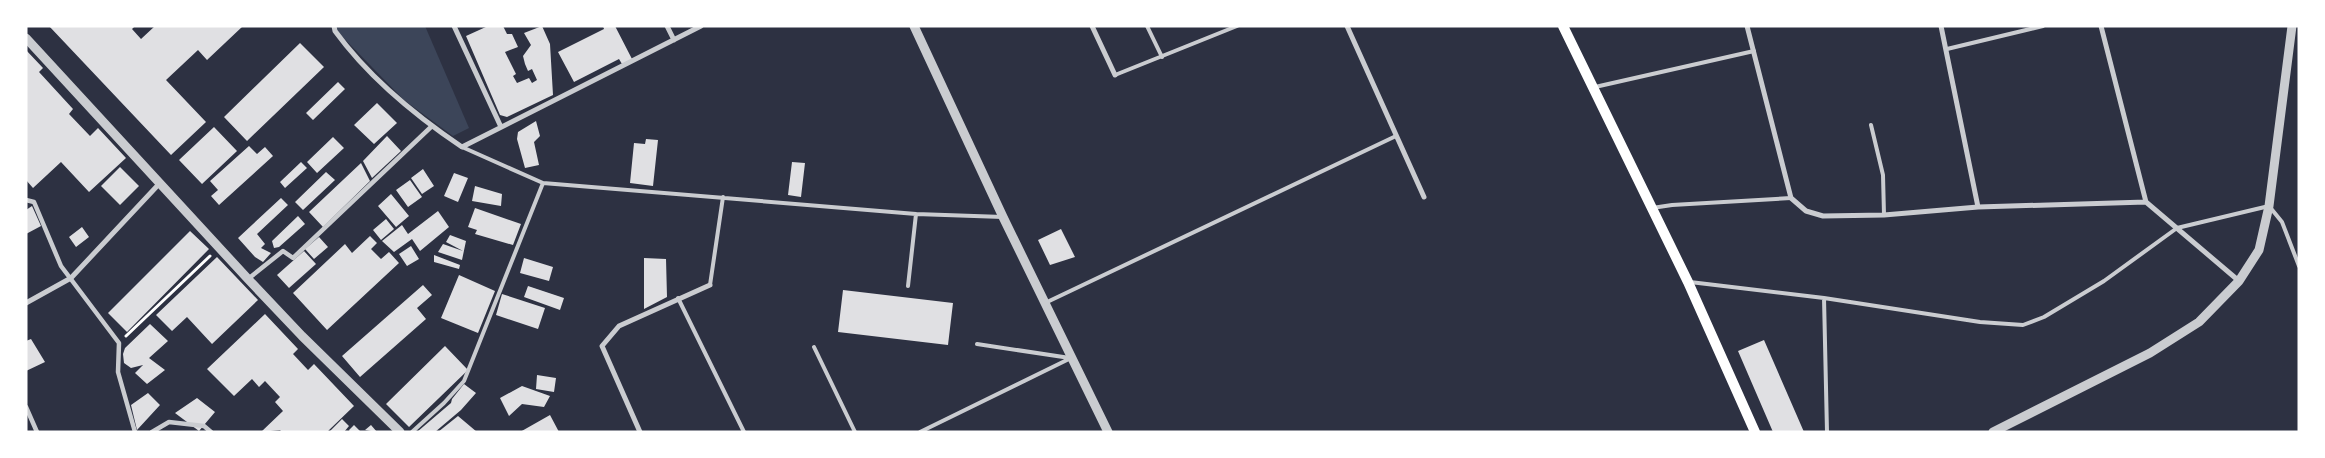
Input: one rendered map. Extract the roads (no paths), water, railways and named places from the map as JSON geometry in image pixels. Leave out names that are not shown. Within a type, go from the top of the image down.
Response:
[{"type":"main road","points":[[1563,26],[1688,282],[1755,432]]},
{"type":"street","points":[[334,26],[352,55],[432,126],[462,146],[701,26]]},
{"type":"street","points":[[454,26],[501,127]]},
{"type":"street","points":[[667,26],[674,40]]},
{"type":"street","points":[[914,26],[1003,218],[1108,432]]},
{"type":"street","points":[[1092,26],[1115,75]]},
{"type":"street","points":[[1347,26],[1424,197]]},
{"type":"street","points":[[1747,26],[1792,198],[1806,210],[1823,216],[1884,215],[1978,207],[2146,202]]},
{"type":"street","points":[[1941,26],[1978,207]]},
{"type":"street","points":[[2101,26],[2146,202],[2240,281]]},
{"type":"street","points":[[1993,432],[2150,353],[2199,322],[2240,281],[2259,250],[2269,206],[2292,26]]},
{"type":"street","points":[[26,38],[302,336],[400,432]]},
{"type":"street","points":[[248,278],[283,251],[293,258],[432,126]]},
{"type":"street","points":[[26,303],[71,278],[160,184]]},
{"type":"street","points":[[26,200],[34,202],[62,266],[118,343],[118,372],[134,432]]},
{"type":"street","points":[[640,432],[602,346],[619,326],[710,285]]},
{"type":"street","points":[[26,407],[36,432]]},
{"type":"street","points":[[152,432],[169,422],[204,426],[211,432]]},
{"type":"lane","points":[[1147,26],[1162,57]]},
{"type":"lane","points":[[1115,75],[1237,26]]},
{"type":"lane","points":[[1947,50],[2043,26]]},
{"type":"lane","points":[[1592,87],[1754,51]]},
{"type":"lane","points":[[1871,125],[1883,175],[1884,215]]},
{"type":"lane","points":[[1045,303],[1396,136]]},
{"type":"lane","points":[[462,146],[543,183],[916,214],[1003,218]]},
{"type":"lane","points":[[412,432],[444,403],[464,381],[543,183]]},
{"type":"lane","points":[[710,285],[723,197]]},
{"type":"lane","points":[[1652,208],[1672,205],[1792,198]]},
{"type":"lane","points":[[1688,282],[1824,298],[1980,322],[2023,325],[2044,316],[2104,281],[2177,228],[2269,206],[2282,222],[2299,266]]},
{"type":"lane","points":[[908,286],[916,214]]},
{"type":"lane","points":[[678,298],[744,432]]},
{"type":"lane","points":[[1824,298],[1827,432]]},
{"type":"lane","points":[[977,344],[1072,358]]},
{"type":"lane","points":[[814,347],[855,432]]},
{"type":"lane","points":[[920,432],[1072,358]]}]
